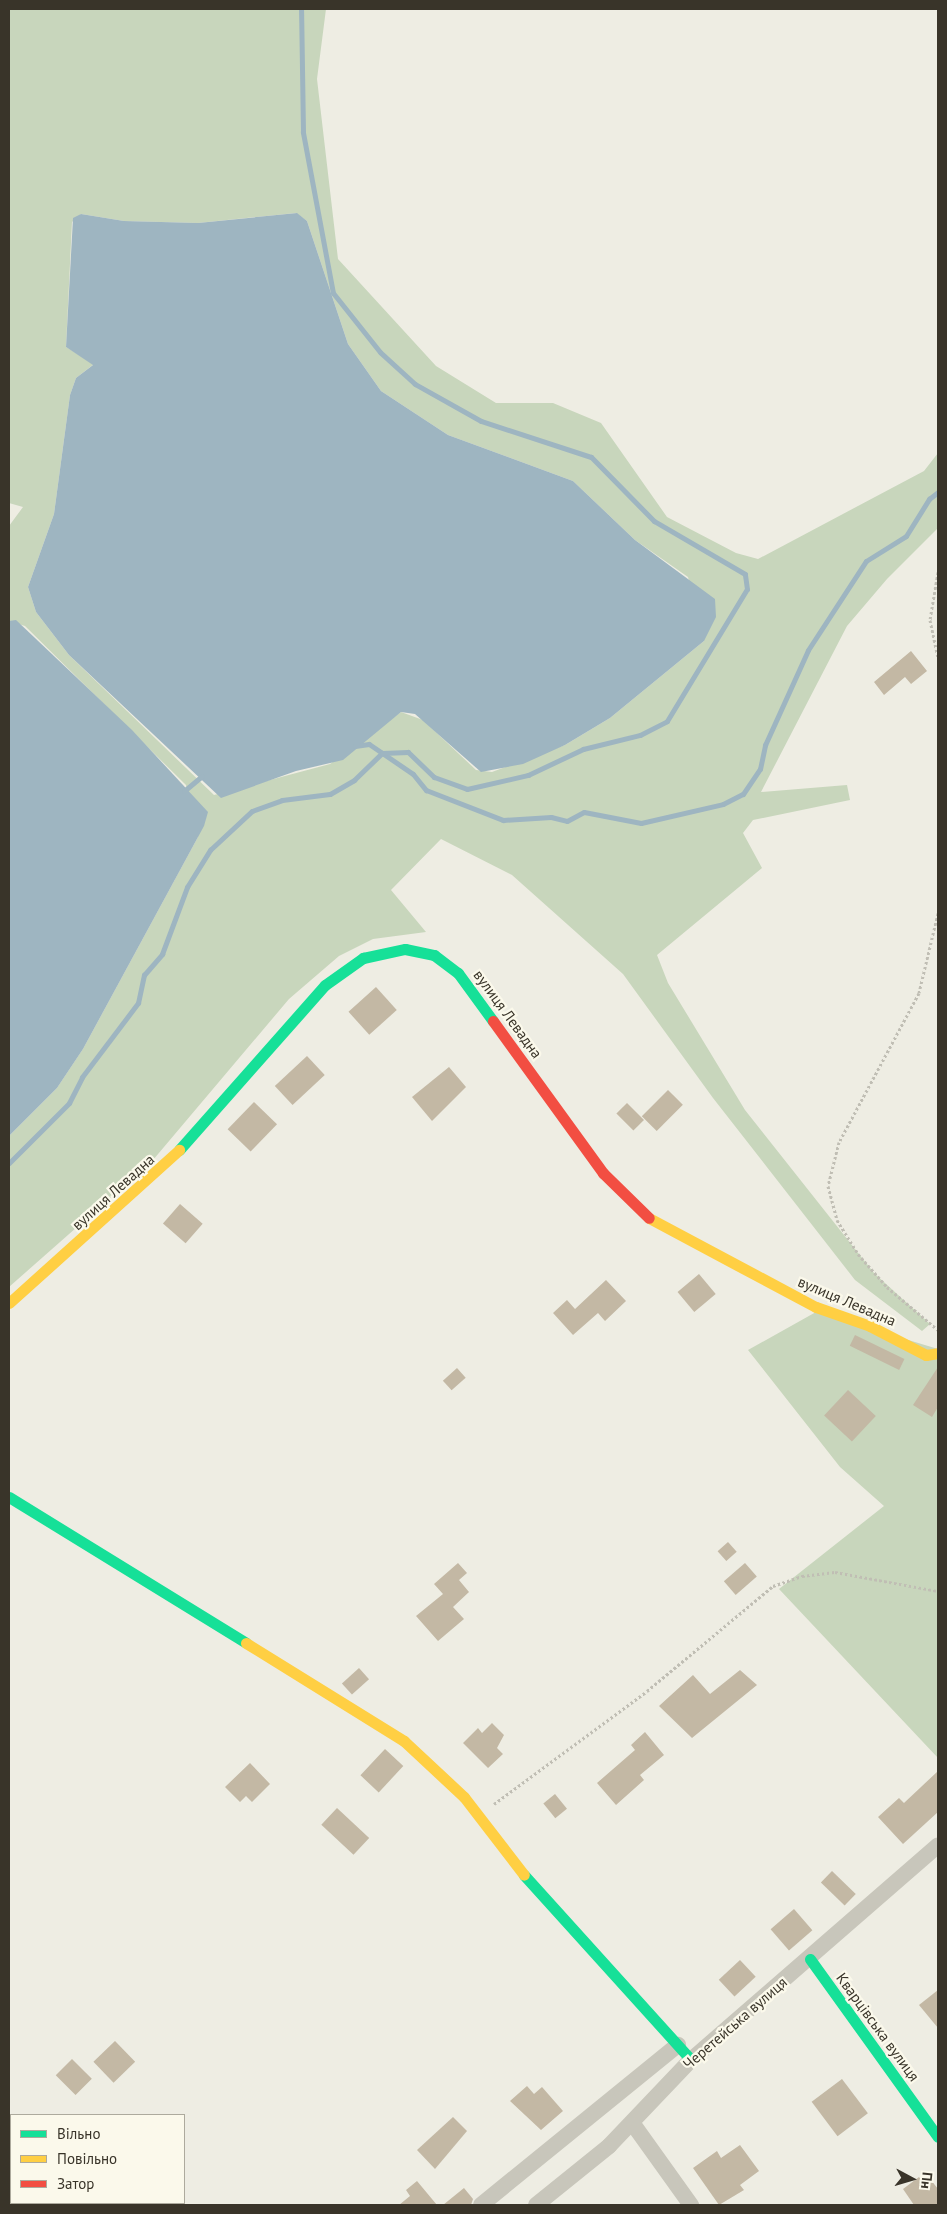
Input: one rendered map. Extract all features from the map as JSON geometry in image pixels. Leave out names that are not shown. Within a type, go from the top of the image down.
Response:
[{"type":"street","name":"вулиця Левадна","points":[[9,1303],[159,1172],[289,1020],[325,985],[363,958],[405,949],[434,955],[458,972],[603,1172],[639,1212],[808,1303],[870,1326],[926,1355],[938,1353]]},
{"type":"street","points":[[9,1497],[388,1729],[430,1763],[479,1814],[541,1896],[691,2060]]},
{"type":"street","name":"Черетейська вулиця","points":[[536,2205],[634,2124],[691,2060],[810,1959],[938,1845]]},
{"type":"street","name":"Кварцівська вулиця","points":[[810,1959],[938,2137]]},
{"type":"street","points":[[481,2205],[678,2045]]},
{"type":"street","points":[[634,2124],[692,2205]]},
{"type":"path","points":[[938,572],[930,620],[938,657]]},
{"type":"path","points":[[938,913],[919,993],[839,1142],[828,1186],[837,1220],[858,1254],[887,1287],[938,1330]]},
{"type":"path","points":[[479,1814],[590,1735],[773,1586],[802,1576],[835,1572],[938,1591]]},
{"type":"green space","points":[[9,9],[326,9],[317,79],[338,259],[436,366],[496,403],[553,403],[601,423],[667,517],[736,553],[758,559],[924,471],[938,453],[938,528],[887,579],[847,626],[761,792],[847,785],[850,800],[753,820],[743,833],[762,868],[657,955],[668,983],[745,1110],[874,1273],[930,1324],[922,1331],[855,1280],[713,1098],[623,974],[512,875],[441,839],[391,890],[426,932],[373,939],[339,956],[289,999],[153,1160],[9,1287],[9,1136],[57,1088],[83,1049],[198,837],[186,785],[25,626],[9,621],[9,526],[23,507],[9,503]],"holes":[[[296,213],[307,221],[348,344],[381,391],[448,435],[573,481],[635,540],[688,577],[704,641],[610,718],[565,745],[492,772],[476,770],[423,720],[401,712],[330,764],[214,795],[69,655],[36,612],[28,587],[54,514],[70,395],[76,378],[94,364],[66,347],[72,222],[81,214],[124,221],[198,223]]]},
{"type":"green space","points":[[816,1312],[938,1349],[938,1758],[779,1589],[884,1506],[840,1467],[748,1350]]},
{"type":"water","points":[[297,213],[307,221],[348,344],[381,391],[448,435],[573,481],[635,540],[715,599],[716,617],[704,641],[610,718],[565,745],[523,764],[481,772],[415,714],[401,712],[343,760],[296,771],[221,798],[69,655],[36,612],[28,587],[54,514],[70,395],[76,378],[93,365],[66,347],[73,218],[81,214],[124,221],[198,223]]},
{"type":"water","points":[[16,620],[132,730],[208,812],[204,826],[83,1049],[57,1088],[9,1136],[9,621]]},
{"type":"building","points":[[911,651],[927,671],[911,684],[905,677],[884,695],[874,682]]},
{"type":"building","points":[[376,987],[397,1010],[369,1035],[349,1012]]},
{"type":"building","points":[[307,1056],[325,1075],[293,1105],[275,1086]]},
{"type":"building","points":[[449,1067],[466,1087],[432,1121],[412,1097]]},
{"type":"building","points":[[668,1090],[683,1105],[657,1131],[642,1116]]},
{"type":"building","points":[[254,1102],[277,1124],[251,1152],[228,1129]]},
{"type":"building","points":[[627,1103],[644,1120],[633,1131],[616,1114]]},
{"type":"building","points":[[180,1204],[203,1224],[186,1243],[163,1224]]},
{"type":"building","points":[[699,1274],[716,1294],[694,1312],[678,1292]]},
{"type":"building","points":[[606,1280],[626,1301],[605,1321],[598,1313],[573,1335],[553,1313],[567,1300],[575,1309]]},
{"type":"building","points":[[855,1335],[904,1359],[899,1370],[850,1346]]},
{"type":"building","points":[[938,1367],[938,1407],[932,1417],[913,1405]]},
{"type":"building","points":[[457,1368],[466,1378],[452,1390],[443,1381]]},
{"type":"building","points":[[848,1390],[876,1416],[852,1442],[824,1416]]},
{"type":"building","points":[[728,1542],[737,1552],[726,1561],[718,1551]]},
{"type":"building","points":[[458,1563],[467,1573],[459,1580],[469,1592],[453,1607],[464,1619],[438,1641],[416,1616],[443,1594],[434,1584]]},
{"type":"building","points":[[745,1563],[757,1577],[736,1595],[724,1581]]},
{"type":"building","points":[[359,1668],[369,1679],[352,1695],[342,1683]]},
{"type":"building","points":[[740,1670],[757,1685],[692,1738],[659,1706],[693,1675],[710,1694]]},
{"type":"building","points":[[492,1723],[504,1735],[497,1748],[503,1754],[488,1768],[463,1743],[478,1728],[482,1733]]},
{"type":"building","points":[[645,1732],[664,1755],[640,1775],[644,1780],[616,1805],[597,1783],[635,1750],[631,1745]]},
{"type":"building","points":[[385,1749],[403,1766],[379,1792],[360,1775]]},
{"type":"building","points":[[250,1763],[270,1784],[252,1802],[246,1796],[240,1802],[225,1787]]},
{"type":"building","points":[[938,1771],[938,1812],[903,1844],[878,1817],[899,1798],[904,1803]]},
{"type":"building","points":[[555,1794],[567,1809],[555,1818],[543,1803]]},
{"type":"building","points":[[337,1808],[369,1838],[353,1855],[321,1825]]},
{"type":"building","points":[[832,1871],[856,1894],[845,1905],[821,1883]]},
{"type":"building","points":[[794,1909],[812,1930],[789,1950],[771,1929]]},
{"type":"building","points":[[740,1960],[756,1977],[734,1997],[719,1980]]},
{"type":"building","points":[[938,1990],[938,2028],[919,2005]]},
{"type":"building","points":[[115,2041],[135,2062],[114,2083],[93,2062]]},
{"type":"building","points":[[72,2059],[92,2079],[76,2095],[56,2075]]},
{"type":"building","points":[[842,2079],[868,2113],[838,2136],[812,2102]]},
{"type":"building","points":[[527,2086],[534,2094],[542,2087],[563,2111],[541,2130],[510,2101]]},
{"type":"building","points":[[453,2117],[467,2131],[435,2169],[417,2150]]},
{"type":"building","points":[[740,2145],[759,2171],[740,2185],[744,2190],[719,2205],[693,2168],[717,2151],[721,2158]]},
{"type":"building","points":[[919,2177],[925,2185],[931,2180],[938,2189],[938,2205],[914,2205],[903,2189]]},
{"type":"building","points":[[417,2181],[437,2205],[399,2205],[410,2196],[406,2190]]},
{"type":"building","points":[[464,2188],[473,2199],[471,2205],[443,2205]]},
{"type":"waterway","points":[[9,1163],[69,1103],[82,1077],[138,1003],[144,975],[162,954],[187,887],[210,850],[252,811],[282,800],[330,794],[354,780],[382,753],[408,752],[434,777],[467,789],[528,775],[583,749],[640,735],[667,721],[747,589],[745,574],[654,521],[591,457],[481,421],[415,384],[380,352],[333,293],[303,132],[301,9]]},
{"type":"waterway","points":[[355,746],[369,744],[413,774],[426,790],[503,820],[551,817],[567,821],[584,812],[641,823],[723,804],[743,794],[760,769],[765,745],[808,650],[866,561],[906,536],[929,499],[938,492]]},
{"type":"waterway","points":[[184,791],[202,776]]},
{"type":"traffic: fast","points":[[179,1150],[325,985],[363,958],[405,949],[434,955],[458,973],[493,1021]]},
{"type":"traffic: fast","points":[[9,1497],[246,1643]]},
{"type":"traffic: fast","points":[[524,1875],[691,2060]]},
{"type":"traffic: fast","points":[[810,1959],[938,2137]]},
{"type":"traffic: slow","points":[[9,1303],[179,1150]]},
{"type":"traffic: slow","points":[[649,1218],[816,1307],[870,1326],[926,1355],[938,1353]]},
{"type":"traffic: slow","points":[[246,1643],[404,1741],[464,1797],[524,1875]]},
{"type":"traffic: jam","points":[[493,1021],[603,1173],[649,1218]]}]
